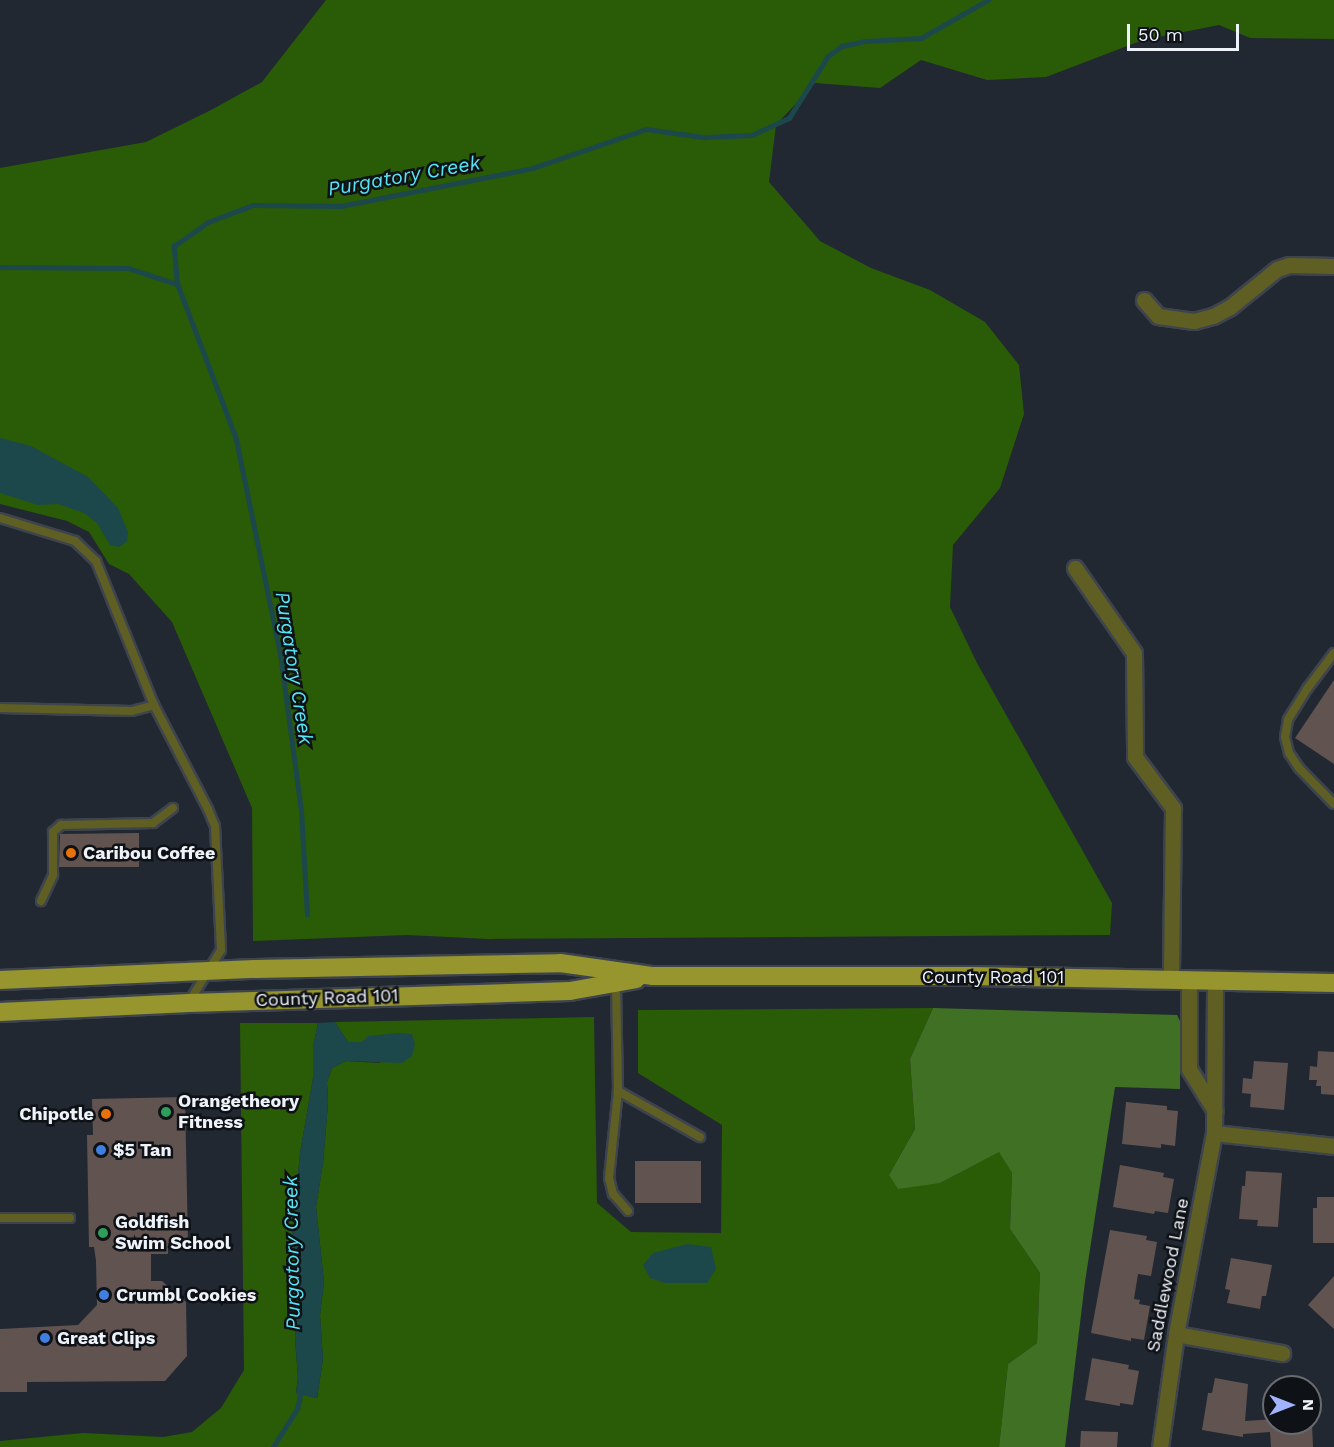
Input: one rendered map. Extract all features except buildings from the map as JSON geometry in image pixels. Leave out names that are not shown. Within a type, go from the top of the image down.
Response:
[{"type":"main road","name":"County Road 101","points":[[0,980],[210,971],[560,963],[616,977]]},
{"type":"main road","name":"County Road 101","points":[[0,1012],[189,1003],[570,991],[616,977],[653,976],[970,976],[1334,983]]},
{"type":"street","points":[[1144,300],[1158,316],[1194,321],[1213,316],[1230,307],[1277,269],[1289,265],[1334,266]]},
{"type":"street","points":[[1075,568],[1134,653],[1135,757],[1173,808],[1180,980],[1189,1069],[1215,1111]]},
{"type":"street","name":"Saddlewood Lane","points":[[1160,1447],[1176,1334],[1214,1133],[1215,981]]},
{"type":"street","points":[[1214,1133],[1334,1146]]},
{"type":"street","points":[[1176,1334],[1282,1353]]},
{"type":"lane","points":[[0,518],[75,541],[96,561],[154,705],[215,826],[221,950],[189,1003]]},
{"type":"lane","points":[[1334,653],[1293,712],[1285,737],[1289,753],[1299,768],[1334,804]]},
{"type":"lane","points":[[0,708],[132,711],[154,705]]},
{"type":"lane","points":[[41,901],[53,875],[53,832],[61,825],[153,823],[173,808]]},
{"type":"lane","points":[[616,977],[618,1091],[614,1149],[609,1178],[613,1194],[628,1211]]},
{"type":"lane","points":[[618,1091],[700,1137]]},
{"type":"lane","points":[[0,1218],[69,1218]]},
{"type":"green space","points":[[326,0],[1334,0],[1334,39],[1250,38],[1219,25],[1143,40],[1046,77],[987,80],[921,60],[880,88],[815,83],[776,125],[769,182],[820,241],[871,268],[930,290],[985,322],[1019,365],[1024,414],[1000,488],[953,545],[950,607],[977,663],[1112,903],[1110,935],[488,939],[407,935],[253,941],[252,808],[172,622],[129,574],[109,564],[89,532],[67,521],[0,504],[0,168],[146,142],[211,110],[262,82]]},
{"type":"green space","points":[[933,1008],[910,1059],[915,1129],[889,1175],[940,1183],[999,1151],[1012,1173],[1010,1229],[1040,1273],[1037,1343],[1008,1364],[999,1447],[0,1447],[0,1441],[83,1433],[163,1437],[192,1432],[221,1408],[244,1370],[240,1023],[318,1023],[313,1047],[313,1078],[300,1153],[292,1235],[298,1275],[295,1339],[298,1377],[296,1393],[317,1398],[323,1359],[320,1315],[324,1282],[316,1207],[323,1163],[328,1103],[327,1082],[332,1068],[346,1061],[380,1063],[362,1042],[348,1042],[335,1022],[594,1017],[597,1203],[631,1232],[721,1233],[722,1125],[638,1073],[638,1010]]},
{"type":"green space","points":[[933,1008],[1177,1015],[1180,1021],[1180,1089],[1115,1087],[1085,1282],[1065,1447],[999,1447],[1008,1364],[1037,1343],[1040,1273],[1010,1229],[1012,1173],[999,1152],[940,1183],[898,1189],[889,1175],[915,1129],[910,1059]]},
{"type":"shaded area","points":[[0,438],[31,446],[88,477],[118,508],[128,532],[127,541],[119,547],[110,545],[97,523],[84,513],[58,504],[38,505],[0,493]]},
{"type":"shaded area","points":[[335,1022],[348,1042],[362,1042],[368,1036],[399,1033],[412,1034],[415,1044],[412,1056],[402,1063],[346,1061],[332,1068],[327,1082],[328,1103],[323,1163],[316,1207],[324,1282],[320,1315],[323,1359],[317,1398],[296,1394],[298,1377],[295,1339],[298,1275],[292,1235],[300,1153],[313,1078],[313,1047],[318,1023]]},
{"type":"shaded area","points":[[687,1244],[711,1247],[716,1269],[707,1283],[665,1283],[650,1278],[643,1265],[653,1253]]},
{"type":"waterway","name":"Purgatory Creek","points":[[307,915],[301,811],[280,654],[236,439],[177,284],[174,246],[208,222],[253,205],[341,206],[533,168],[646,129],[704,137],[752,135],[789,118],[828,56],[842,46],[865,41],[921,38],[988,0]]},
{"type":"waterway","points":[[0,267],[128,268],[177,284]]},
{"type":"waterway","name":"Purgatory Creek","points":[[273,1447],[297,1409],[301,1391]]},
{"type":"place","name":"Caribou Coffee","points":[[71,853]]},
{"type":"place","name":"Orangetheory Fitness","points":[[166,1112]]},
{"type":"place","name":"Chipotle","points":[[106,1114]]},
{"type":"place","name":"$5 Tan","points":[[101,1150]]},
{"type":"place","name":"Goldfish Swim School","points":[[103,1233]]},
{"type":"place","name":"Crumbl Cookies","points":[[104,1295]]},
{"type":"place","name":"Great Clips","points":[[45,1338]]}]
